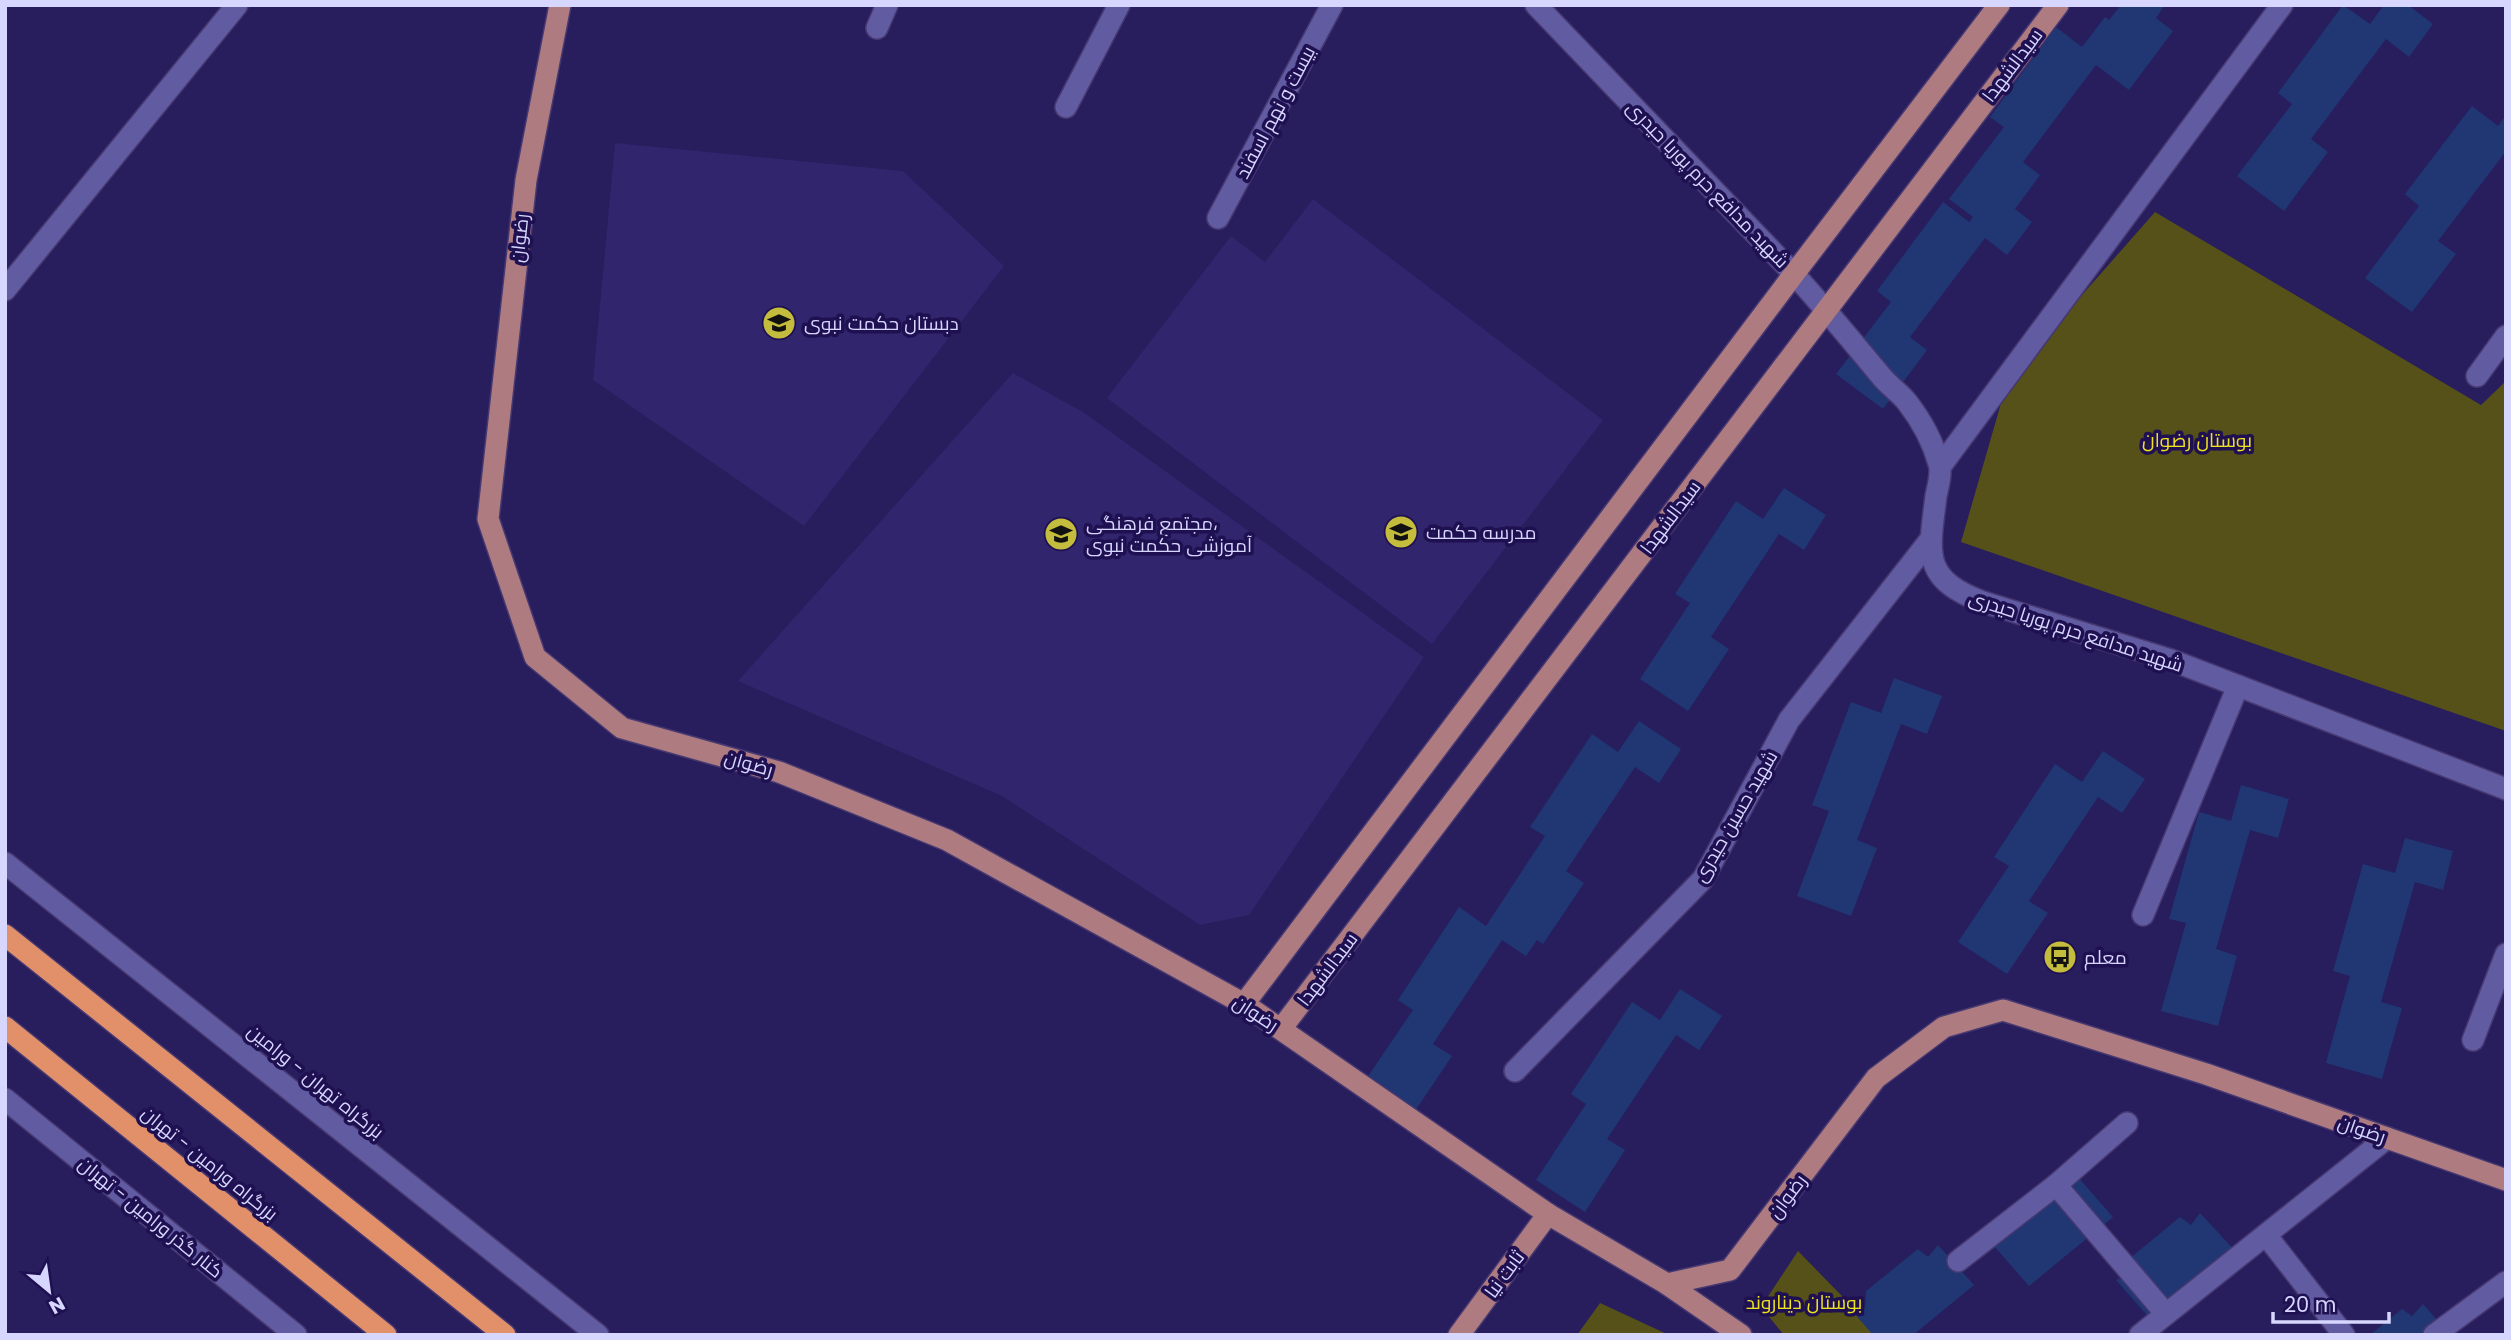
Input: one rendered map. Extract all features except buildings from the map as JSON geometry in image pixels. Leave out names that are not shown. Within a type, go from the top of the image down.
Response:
[{"type":"highway","points":[[5,935],[505,1335]]},
{"type":"highway","name":"بزرگراه ورامین - تهران","points":[[5,1027],[386,1335]]},
{"type":"main road","name":"رضوان","points":[[560,5],[526,180],[488,519],[535,657],[622,728],[779,772],[947,841],[1244,1004],[1548,1214],[1667,1284],[1730,1270],[1876,1078],[1944,1027],[2003,1010],[2206,1074],[2506,1180]]},
{"type":"main road","points":[[1244,1004],[2000,5]]},
{"type":"main road","name":"سیدالشهدا","points":[[1281,1029],[2058,5]]},
{"type":"main road","name":"ثابت نیا","points":[[1459,1335],[1548,1214]]},
{"type":"main road","points":[[1667,1284],[1741,1335]]},
{"type":"street","points":[[5,290],[237,5]]},
{"type":"street","points":[[877,28],[887,5]]},
{"type":"street","points":[[1066,107],[1119,5]]},
{"type":"street","name":"بیست و نهم اسفند","points":[[1218,218],[1332,5]]},
{"type":"street","name":"شهید مدافع حرم پوریا حیدری","points":[[1536,5],[1794,274],[1887,384],[1906,401],[1926,431],[1940,467],[1930,540],[1935,570],[1945,583],[1961,594],[2171,660],[2506,789]]},
{"type":"street","points":[[1940,467],[2282,5]]},
{"type":"street","points":[[2477,376],[2506,336]]},
{"type":"street","name":"شهید حسین حیدری","points":[[1515,1071],[1703,879],[1789,720],[1930,540]]},
{"type":"street","points":[[2144,915],[2238,686]]},
{"type":"street","name":"بزرگراه تهران - ورامین","points":[[5,863],[598,1335]]},
{"type":"street","points":[[2473,1040],[2506,954]]},
{"type":"street","name":"کنار گذر ورامین - تهران","points":[[5,1099],[296,1335]]},
{"type":"street","points":[[1958,1261],[2056,1185],[2127,1123]]},
{"type":"street","points":[[2140,1335],[2387,1138]]},
{"type":"street","points":[[2056,1185],[2166,1314]]},
{"type":"street","points":[[2266,1235],[2341,1334]]},
{"type":"street","points":[[2434,1335],[2506,1282]]},
{"type":"shaded area","name":"دبستان حکمت نبوی","points":[[615,143],[903,171],[1004,266],[804,526],[593,380]]},
{"type":"shaded area","name":"مدرسه حکمت","points":[[1313,199],[1603,420],[1432,644],[1107,398],[1231,236],[1265,262]]},
{"type":"shaded area","name":"مجتمع‌ فرهنگی، آموزشی حکمت نبوی","points":[[1013,373],[1083,412],[1424,657],[1249,915],[1200,925],[1002,796],[738,681]]},
{"type":"green space","name":"بوستان رضوان","points":[[2155,212],[2481,405],[2506,381],[2506,731],[1961,542],[2008,379]]},
{"type":"green space","name":"بوستان دیناروند","points":[[1798,1251],[1880,1335],[1784,1335],[1761,1307]]},
{"type":"green space","points":[[1600,1303],[1669,1335],[1577,1335]]},
{"type":"place","name":"دبستان حکمت نبوی","points":[[779,323]]},
{"type":"place","name":"مدرسه حکمت","points":[[1401,532]]},
{"type":"place","name":"مجتمع‌ فرهنگی، آموزشی حکمت نبوی","points":[[1061,534]]},
{"type":"place","name":"معلم","points":[[2060,957]]}]
